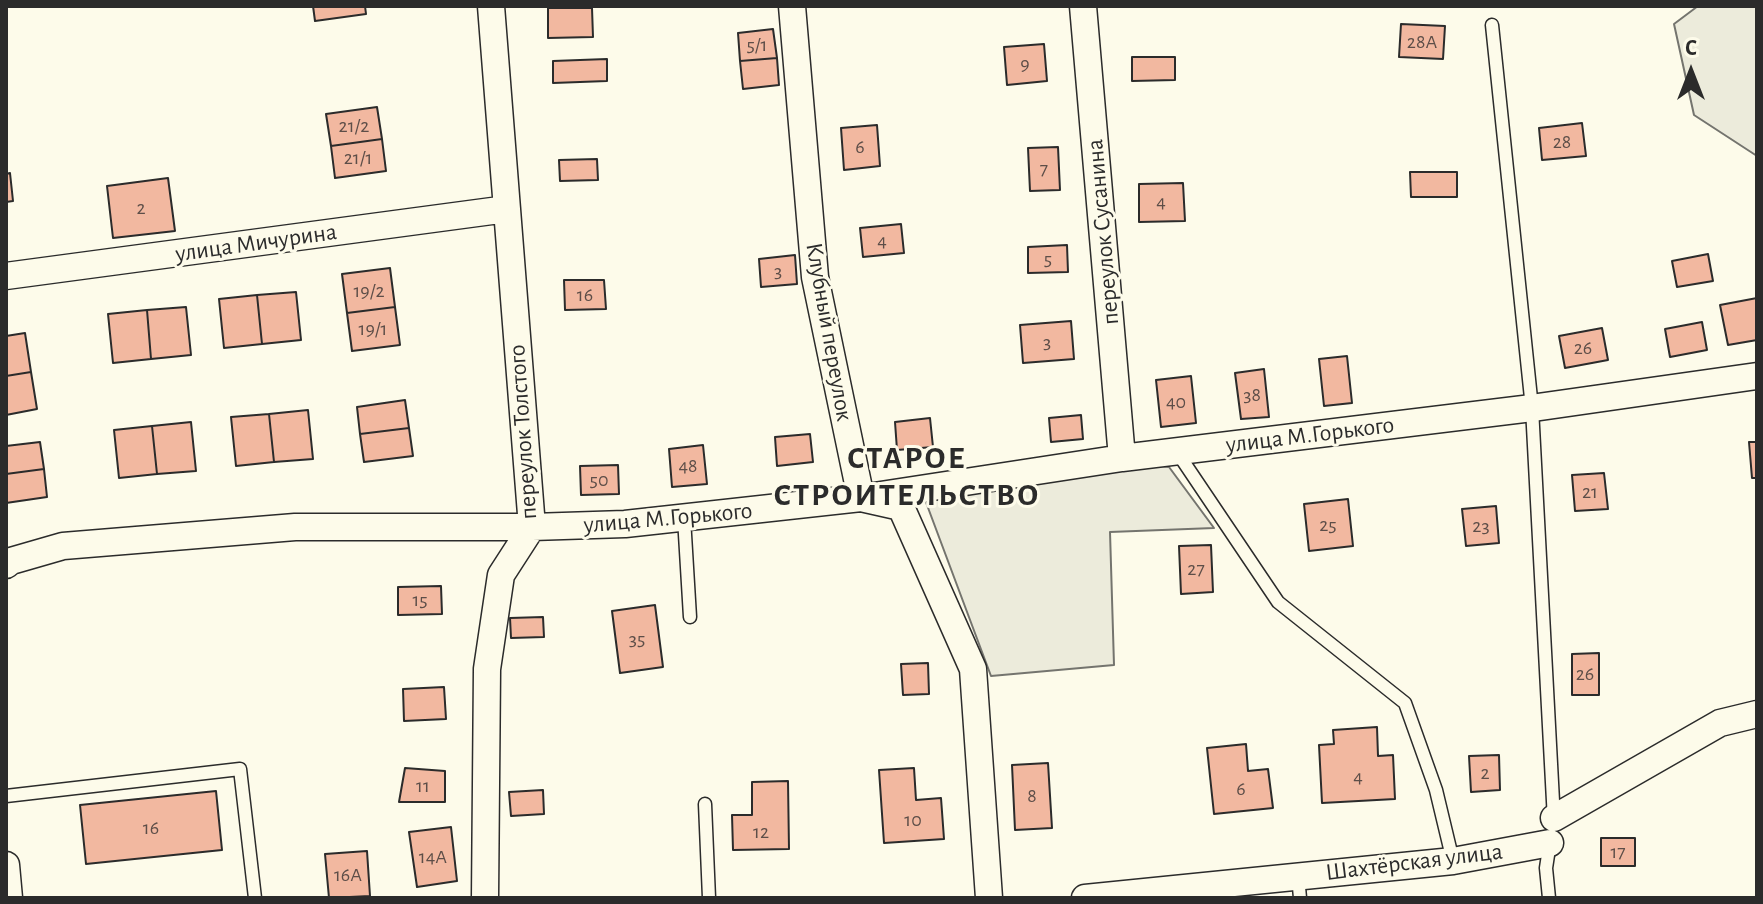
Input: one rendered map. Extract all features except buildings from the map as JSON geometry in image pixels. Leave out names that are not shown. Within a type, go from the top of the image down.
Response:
[{"type":"street","name":"переулок Толстого","points":[[485,898],[487,669],[501,575],[532,527],[491,6]]},
{"type":"street","name":"Клубный переулок","points":[[792,6],[815,277],[861,498]]},
{"type":"street","name":"переулок Сусанина","points":[[1083,6],[1122,458]]},
{"type":"street","name":"улица Мичурина","points":[[6,276],[507,209]]},
{"type":"street","name":"улица М.Горького","points":[[6,565],[63,546],[295,527],[532,527],[625,524],[684,518],[861,498],[1122,458],[1532,408],[1757,376]]},
{"type":"street","points":[[861,498],[901,507],[973,669],[989,898]]},
{"type":"street","name":"Шахтёрская улица","points":[[1085,898],[1299,887],[1453,861],[1552,831],[1720,723],[1757,714]]},
{"type":"street","points":[[6,865],[9,898]]},
{"type":"lane","points":[[1492,25],[1532,408],[1552,831],[1546,868],[1549,898]]},
{"type":"lane","points":[[1177,452],[1278,602],[1405,703],[1436,790],[1453,861]]},
{"type":"lane","points":[[684,518],[690,617]]},
{"type":"lane","points":[[6,796],[240,769],[255,898]]},
{"type":"lane","points":[[705,804],[709,898]]},
{"type":"shaded area","points":[[1698,6],[1757,6],[1757,156],[1694,115],[1674,24]]},
{"type":"shaded area","points":[[1130,462],[1169,467],[1214,528],[1110,532],[1114,665],[991,676],[924,497]]},
{"type":"district","name":"СТАРОЕ СТРОИТЕЛЬСТВО","points":[[907,476]]}]
